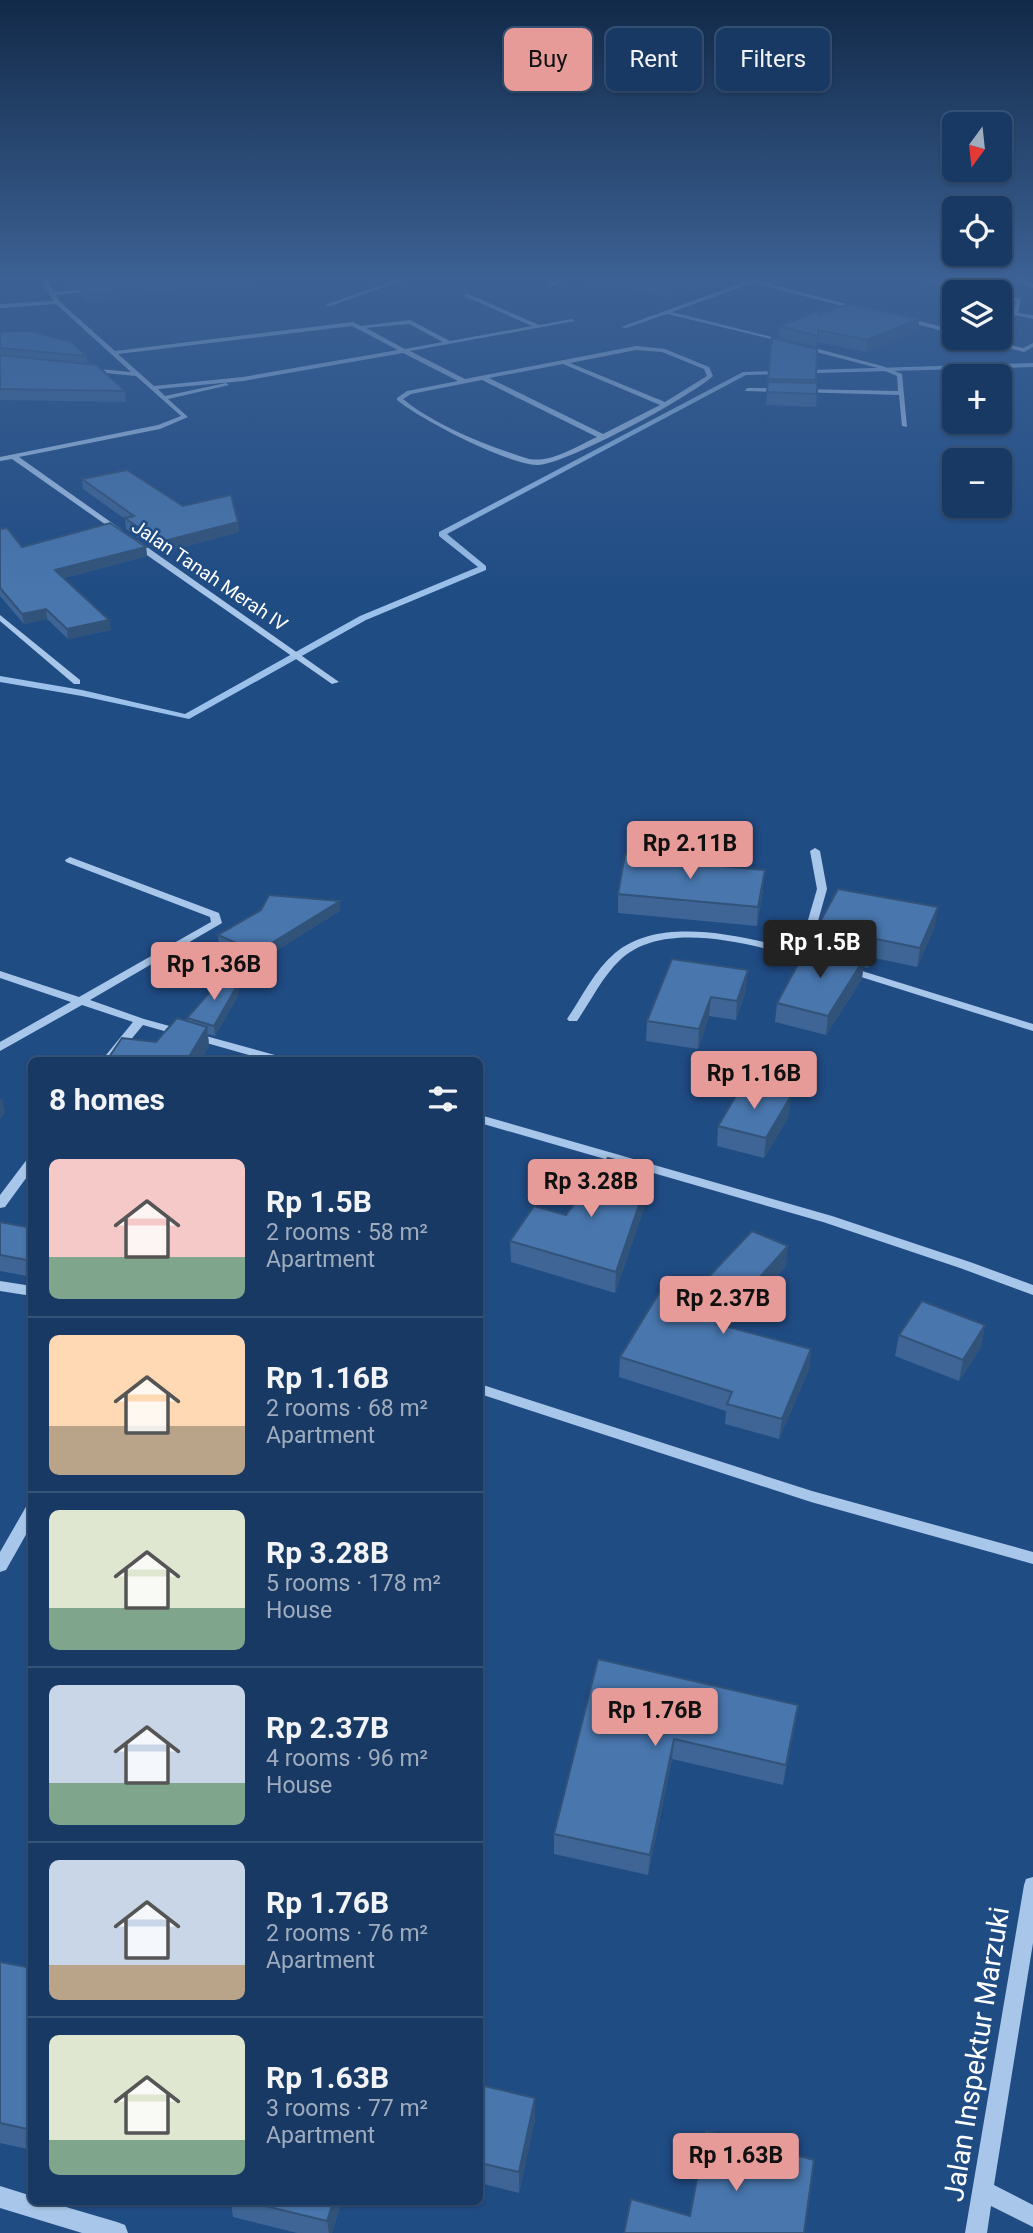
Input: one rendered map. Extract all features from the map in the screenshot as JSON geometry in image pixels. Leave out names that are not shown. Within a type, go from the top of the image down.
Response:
[{"type":"street","points":[[0,459],[160,427],[184,419],[183,414],[147,383]]},
{"type":"street","points":[[152,388],[200,383]]},
{"type":"street","points":[[162,398],[231,383]]},
{"type":"street","points":[[459,383],[409,393],[399,399],[415,410],[527,463],[550,461],[703,383]]},
{"type":"street","points":[[494,383],[601,436]]},
{"type":"street","points":[[614,383],[664,404]]},
{"type":"street","points":[[901,383],[905,426]]},
{"type":"street","points":[[747,390],[902,393]]},
{"type":"street","name":"Jalan Tanah Merah IV","points":[[13,456],[286,645],[335,682]]},
{"type":"street","points":[[0,617],[77,682]]},
{"type":"street","points":[[803,955],[821,889],[815,851]]},
{"type":"street","points":[[0,1046],[212,928],[217,919],[215,915],[70,860]]},
{"type":"street","points":[[573,1019],[617,958],[641,942],[691,934],[803,955],[1033,1028]]},
{"type":"street","points":[[0,974],[140,1021],[267,1057]]},
{"type":"street","points":[[110,1057],[140,1021]]},
{"type":"street","points":[[483,1120],[837,1221],[963,1263],[1033,1290]]},
{"type":"street","points":[[0,1204],[28,1166]]},
{"type":"street","points":[[0,1286],[28,1290]]},
{"type":"street","points":[[483,1390],[811,1496],[1033,1558]]},
{"type":"street","points":[[0,1566],[28,1516]]},
{"type":"street","name":"Jalan Inspektur Marzuki","points":[[976,2233],[1032,1888]]},
{"type":"street","points":[[982,2190],[1033,2216]]},
{"type":"street","points":[[0,2197],[117,2233]]},
{"type":"building","points":[[0,383],[117,383],[125,391],[0,389]]},
{"type":"building","points":[[768,383],[817,383],[817,394],[767,392]]},
{"type":"building","points":[[127,470],[183,506],[231,495],[238,522],[160,542],[125,518],[134,516],[82,479]]},
{"type":"building","points":[[110,523],[146,547],[55,570],[109,620],[67,629],[46,609],[22,614],[0,588],[0,528],[7,528],[22,547]]},
{"type":"building","points":[[625,854],[681,858],[680,862],[765,870],[758,907],[618,894]]},
{"type":"building","points":[[838,889],[938,907],[920,948],[877,939],[871,949],[814,933]]},
{"type":"building","points":[[269,895],[340,901],[257,952],[218,935],[261,910]]},
{"type":"building","points":[[809,944],[864,959],[828,1016],[777,1003]]},
{"type":"building","points":[[672,959],[748,970],[737,1001],[711,997],[699,1029],[647,1021]]},
{"type":"building","points":[[225,975],[238,984],[214,1026],[187,1018]]},
{"type":"building","points":[[177,1018],[207,1027],[189,1057],[109,1057],[122,1038],[156,1042]]},
{"type":"building","points":[[743,1084],[791,1096],[766,1138],[718,1126]]},
{"type":"building","points":[[608,1158],[651,1170],[616,1272],[510,1241],[534,1206],[566,1215]]},
{"type":"building","points":[[0,1222],[28,1227],[28,1260],[0,1255]]},
{"type":"building","points":[[752,1231],[788,1246],[717,1324],[811,1349],[782,1419],[727,1404],[732,1392],[620,1357],[659,1293],[686,1301]]},
{"type":"building","points":[[922,1301],[985,1325],[963,1360],[899,1335]]},
{"type":"building","points":[[598,1659],[798,1705],[786,1765],[674,1739],[650,1855],[554,1834]]},
{"type":"building","points":[[0,1962],[28,1967],[28,2129],[0,2123]]},
{"type":"building","points":[[483,2086],[535,2098],[519,2172],[483,2164]]},
{"type":"building","points":[[706,2131],[814,2160],[804,2233],[624,2233],[631,2199],[690,2216]]},
{"type":"building","points":[[261,2205],[332,2205],[327,2221]]},
{"type":"waterway","points":[[0,679],[82,693],[186,717],[363,618],[483,568],[442,534],[726,383]]}]
